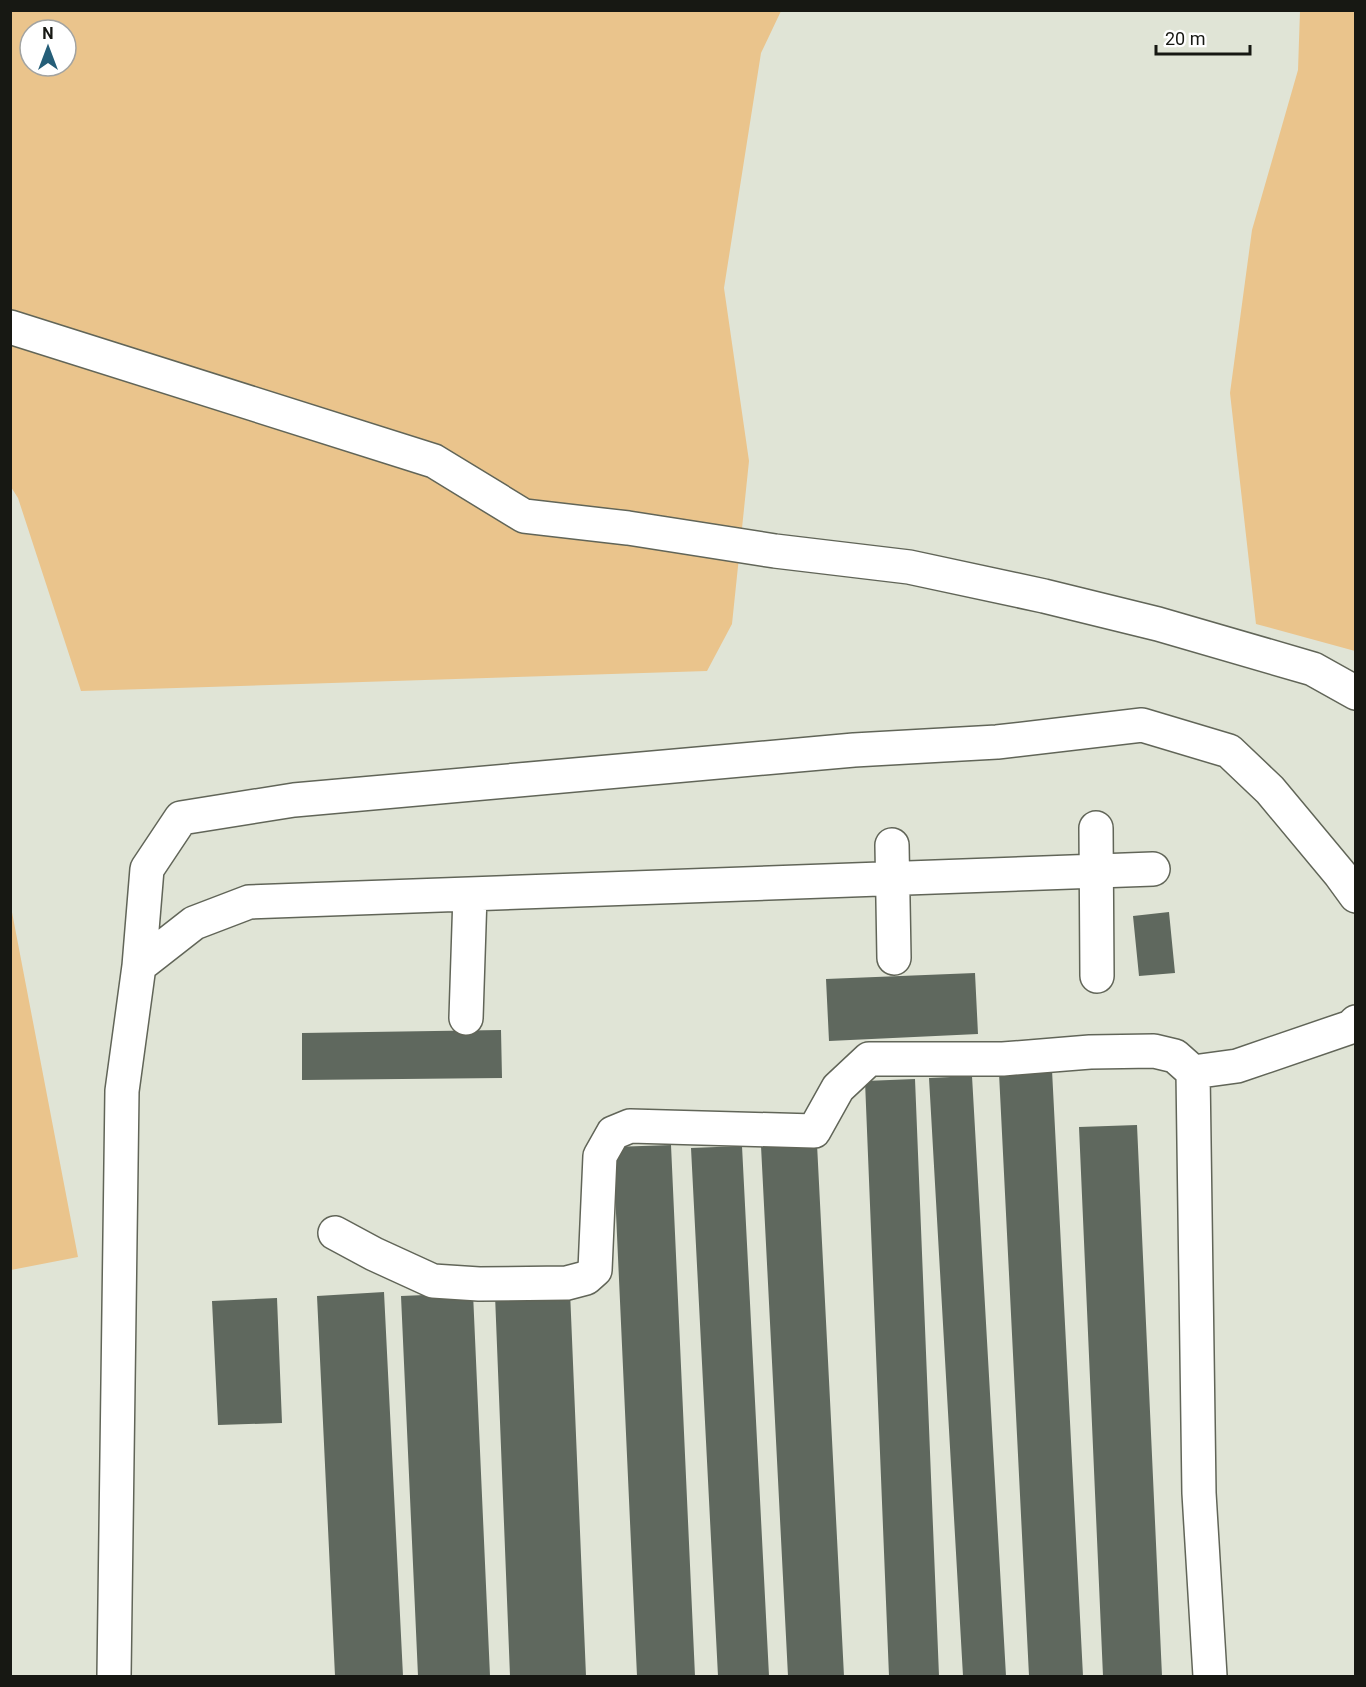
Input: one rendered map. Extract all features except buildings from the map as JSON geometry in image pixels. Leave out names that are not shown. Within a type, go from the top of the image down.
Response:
[{"type":"street","points":[[10,327],[434,461],[524,516],[909,567],[999,586],[1158,624],[1313,669],[1356,693]]},
{"type":"street","points":[[114,1677],[122,1091],[139,966],[147,869],[181,818],[294,800],[854,750],[997,742],[1142,725],[1229,751],[1270,790],[1356,896]]},
{"type":"street","points":[[1096,828],[1097,976]]},
{"type":"street","points":[[892,845],[894,958]]},
{"type":"street","points":[[139,966],[194,923],[249,902],[1153,869]]},
{"type":"street","points":[[466,1018],[470,895]]},
{"type":"street","points":[[1192,1071],[1237,1066],[1351,1027],[1356,1023]]},
{"type":"street","points":[[335,1233],[433,1281],[479,1284],[567,1283],[586,1278],[595,1270],[600,1156],[613,1133],[630,1126],[814,1131],[838,1088],[869,1059],[1003,1059],[1090,1052],[1154,1051],[1175,1056],[1192,1071],[1199,1493],[1210,1677]]},
{"type":"shaded area","points":[[10,11],[781,11],[761,53],[724,288],[749,461],[732,624],[707,671],[81,691],[18,498],[11,487]]},
{"type":"shaded area","points":[[1300,11],[1355,11],[1355,651],[1256,624],[1230,393],[1252,230],[1298,70]]},
{"type":"shaded area","points":[[11,907],[78,1257],[10,1270]]}]
